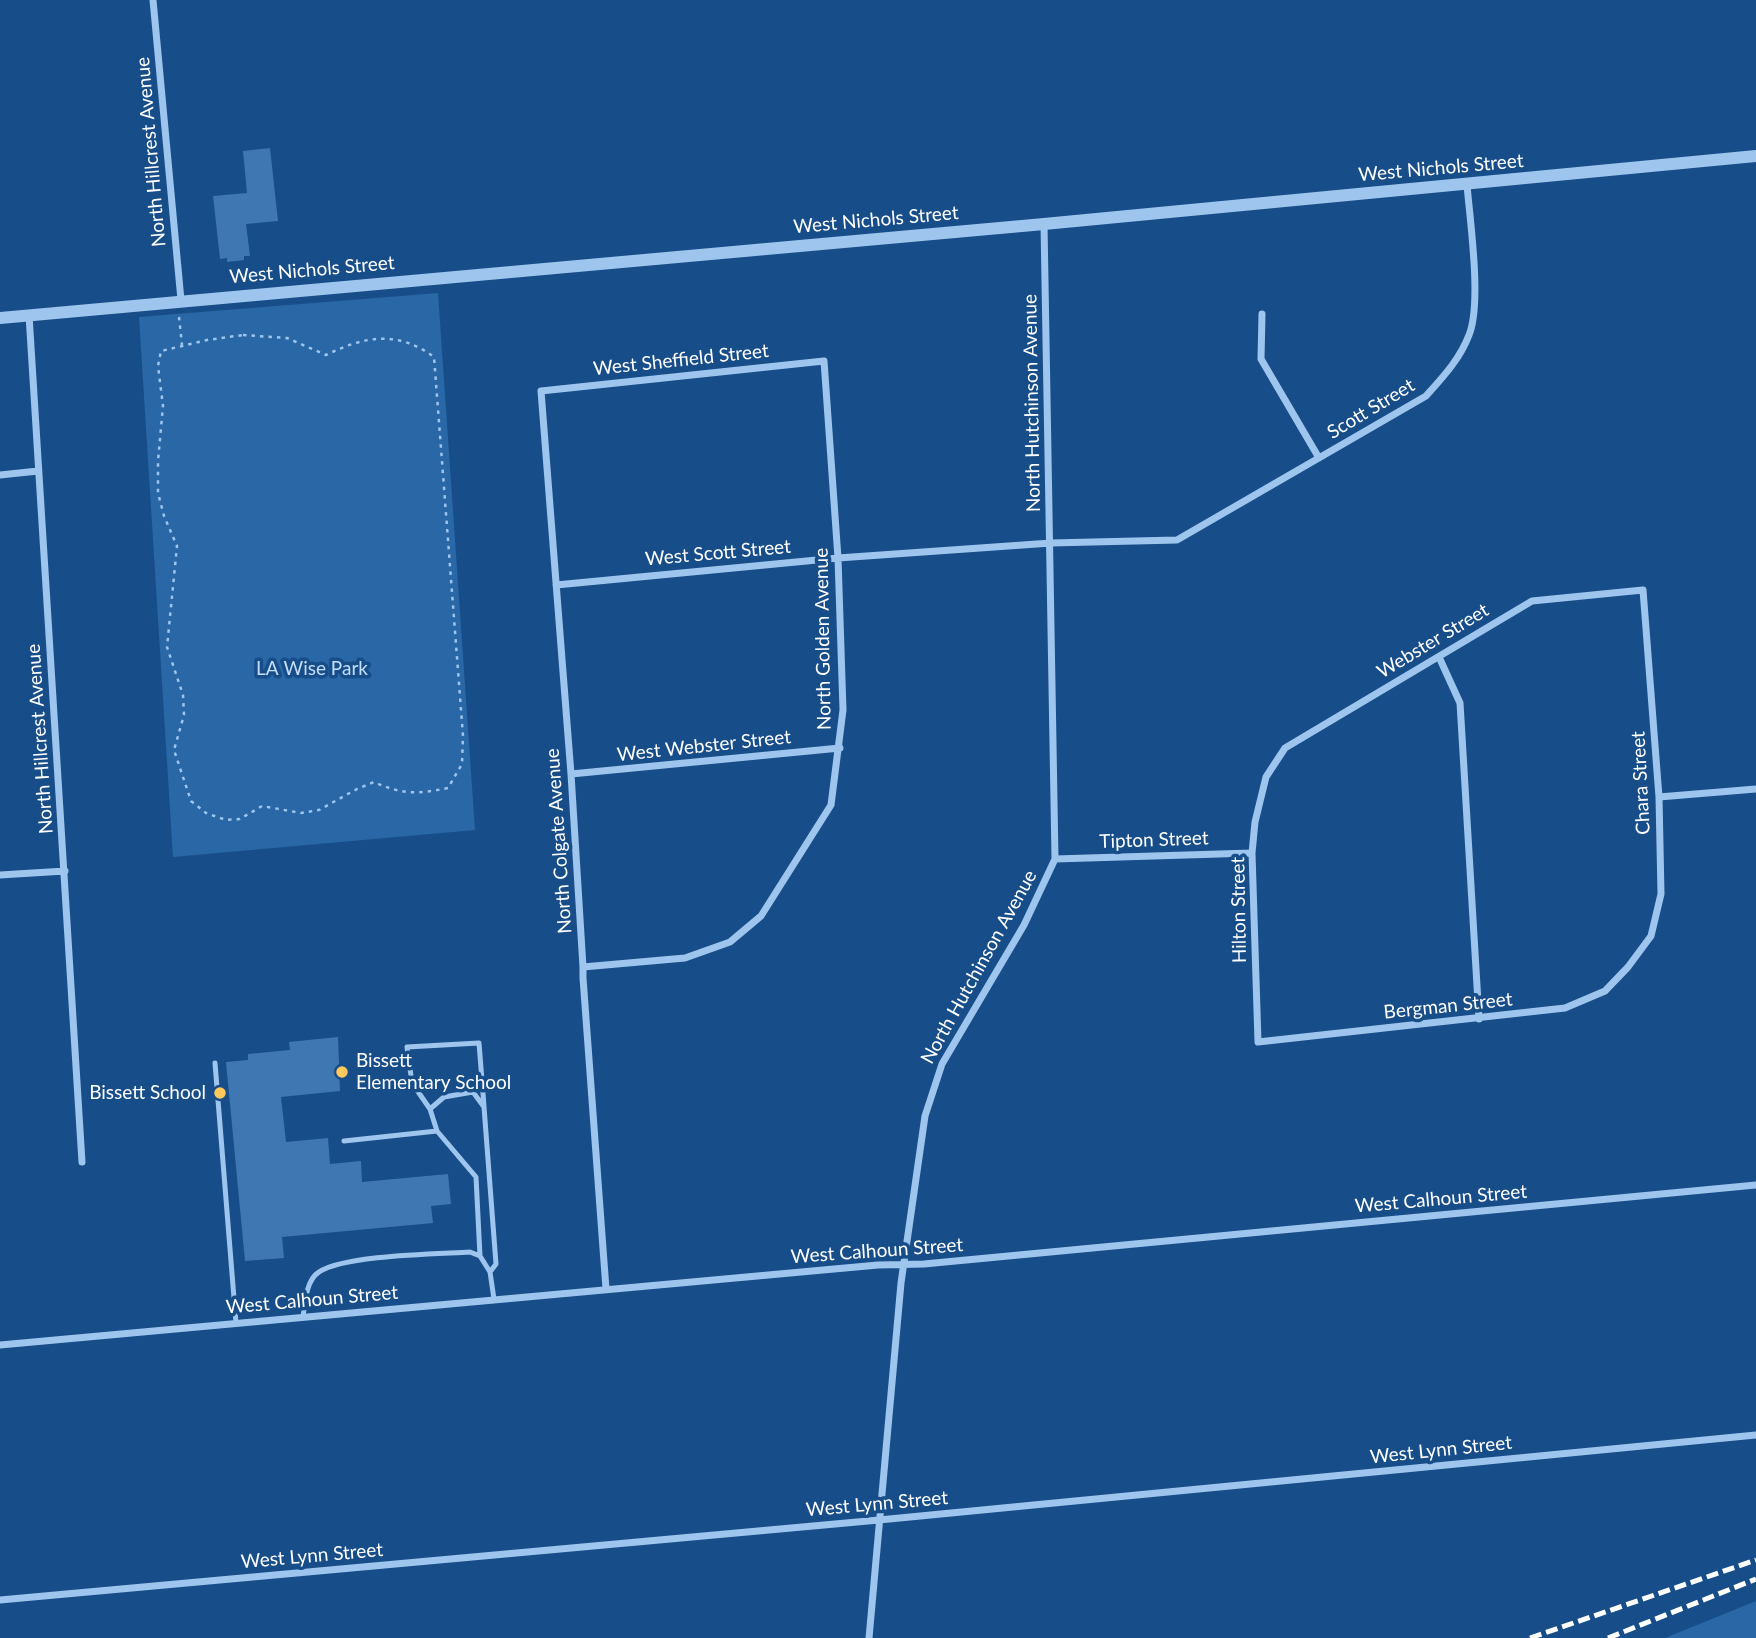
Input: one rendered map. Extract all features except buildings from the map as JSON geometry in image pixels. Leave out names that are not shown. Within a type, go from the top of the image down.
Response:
[{"type":"street","name":"North Hillcrest Avenue","points":[[153,0],[181,300]]},
{"type":"street","name":"West Nichols Street","points":[[0,318],[1044,224],[1756,156]]},
{"type":"street","name":"Scott Street","points":[[1051,543],[1177,540],[1426,396],[1453,366],[1470,333],[1475,293],[1468,184]]},
{"type":"street","name":"North Hutchinson Avenue","points":[[869,1638],[904,1264],[925,1116],[935,1081],[950,1048],[1032,909],[1055,859],[1044,224]]},
{"type":"street","name":"Scott Street","points":[[1262,314],[1261,359],[1319,458]]},
{"type":"street","name":"North Hillcrest Avenue","points":[[29,315],[82,1161]]},
{"type":"street","name":"West Sheffield Street","points":[[541,391],[824,360]]},
{"type":"street","name":"North Golden Avenue","points":[[583,967],[685,958],[730,942],[761,916],[831,806],[844,710],[838,558],[824,360]]},
{"type":"street","name":"North Colgate Avenue","points":[[541,391],[571,775],[606,1289]]},
{"type":"street","points":[[0,475],[38,471]]},
{"type":"street","name":"West Scott Street","points":[[555,585],[838,558],[1051,543]]},
{"type":"street","name":"Webster Street","points":[[1266,778],[1285,748],[1532,601],[1643,590]]},
{"type":"street","name":"Chara Street","points":[[1629,967],[1651,936],[1661,894],[1659,797],[1643,590]]},
{"type":"street","points":[[1438,657],[1460,703],[1479,1019]]},
{"type":"street","name":"West Webster Street","points":[[571,775],[840,748]]},
{"type":"street","name":"Hilton Street","points":[[1258,1042],[1252,853],[1255,822],[1266,778]]},
{"type":"street","points":[[1659,797],[1756,789]]},
{"type":"street","name":"Tipton Street","points":[[1055,859],[1252,853]]},
{"type":"street","points":[[0,876],[65,871]]},
{"type":"street","name":"Bergman Street","points":[[1258,1042],[1565,1008],[1605,991],[1629,967]]},
{"type":"street","name":"West Calhoun Street","points":[[0,1345],[1756,1185]]},
{"type":"street","name":"West Lynn Street","points":[[0,1600],[879,1520],[1756,1435]]},
{"type":"lane","points":[[490,1272],[496,1264],[479,1043],[407,1047],[412,1083],[430,1109],[437,1131],[475,1177],[480,1256],[490,1272],[494,1299]]},
{"type":"lane","points":[[215,1063],[236,1323]]},
{"type":"lane","points":[[430,1109],[444,1097],[472,1092],[484,1107]]},
{"type":"lane","points":[[344,1141],[437,1131]]},
{"type":"lane","points":[[303,1317],[306,1294],[317,1273],[341,1262],[470,1252],[480,1256]]},
{"type":"path","points":[[179,316],[182,345]]},
{"type":"path","points":[[243,335],[287,338],[326,355],[360,341],[380,338],[419,346],[434,357],[463,736],[462,764],[448,788],[409,793],[391,790],[374,782],[319,810],[301,813],[262,806],[240,819],[226,820],[206,813],[191,801],[174,750],[184,715],[183,695],[167,647],[177,545],[164,516],[158,493],[163,406],[158,366],[161,351],[182,345],[243,335]]},
{"type":"green space","name":"LA Wise Park","points":[[438,293],[475,830],[173,857],[139,317]]},
{"type":"green space","points":[[1756,1601],[1756,1638],[1665,1638]]},
{"type":"railway","points":[[1530,1638],[1756,1560]]},
{"type":"railway","points":[[1608,1638],[1756,1579]]},
{"type":"place","name":"Bissett Elementary School","points":[[342,1072]]},
{"type":"place","name":"Bissett School","points":[[220,1093]]}]
